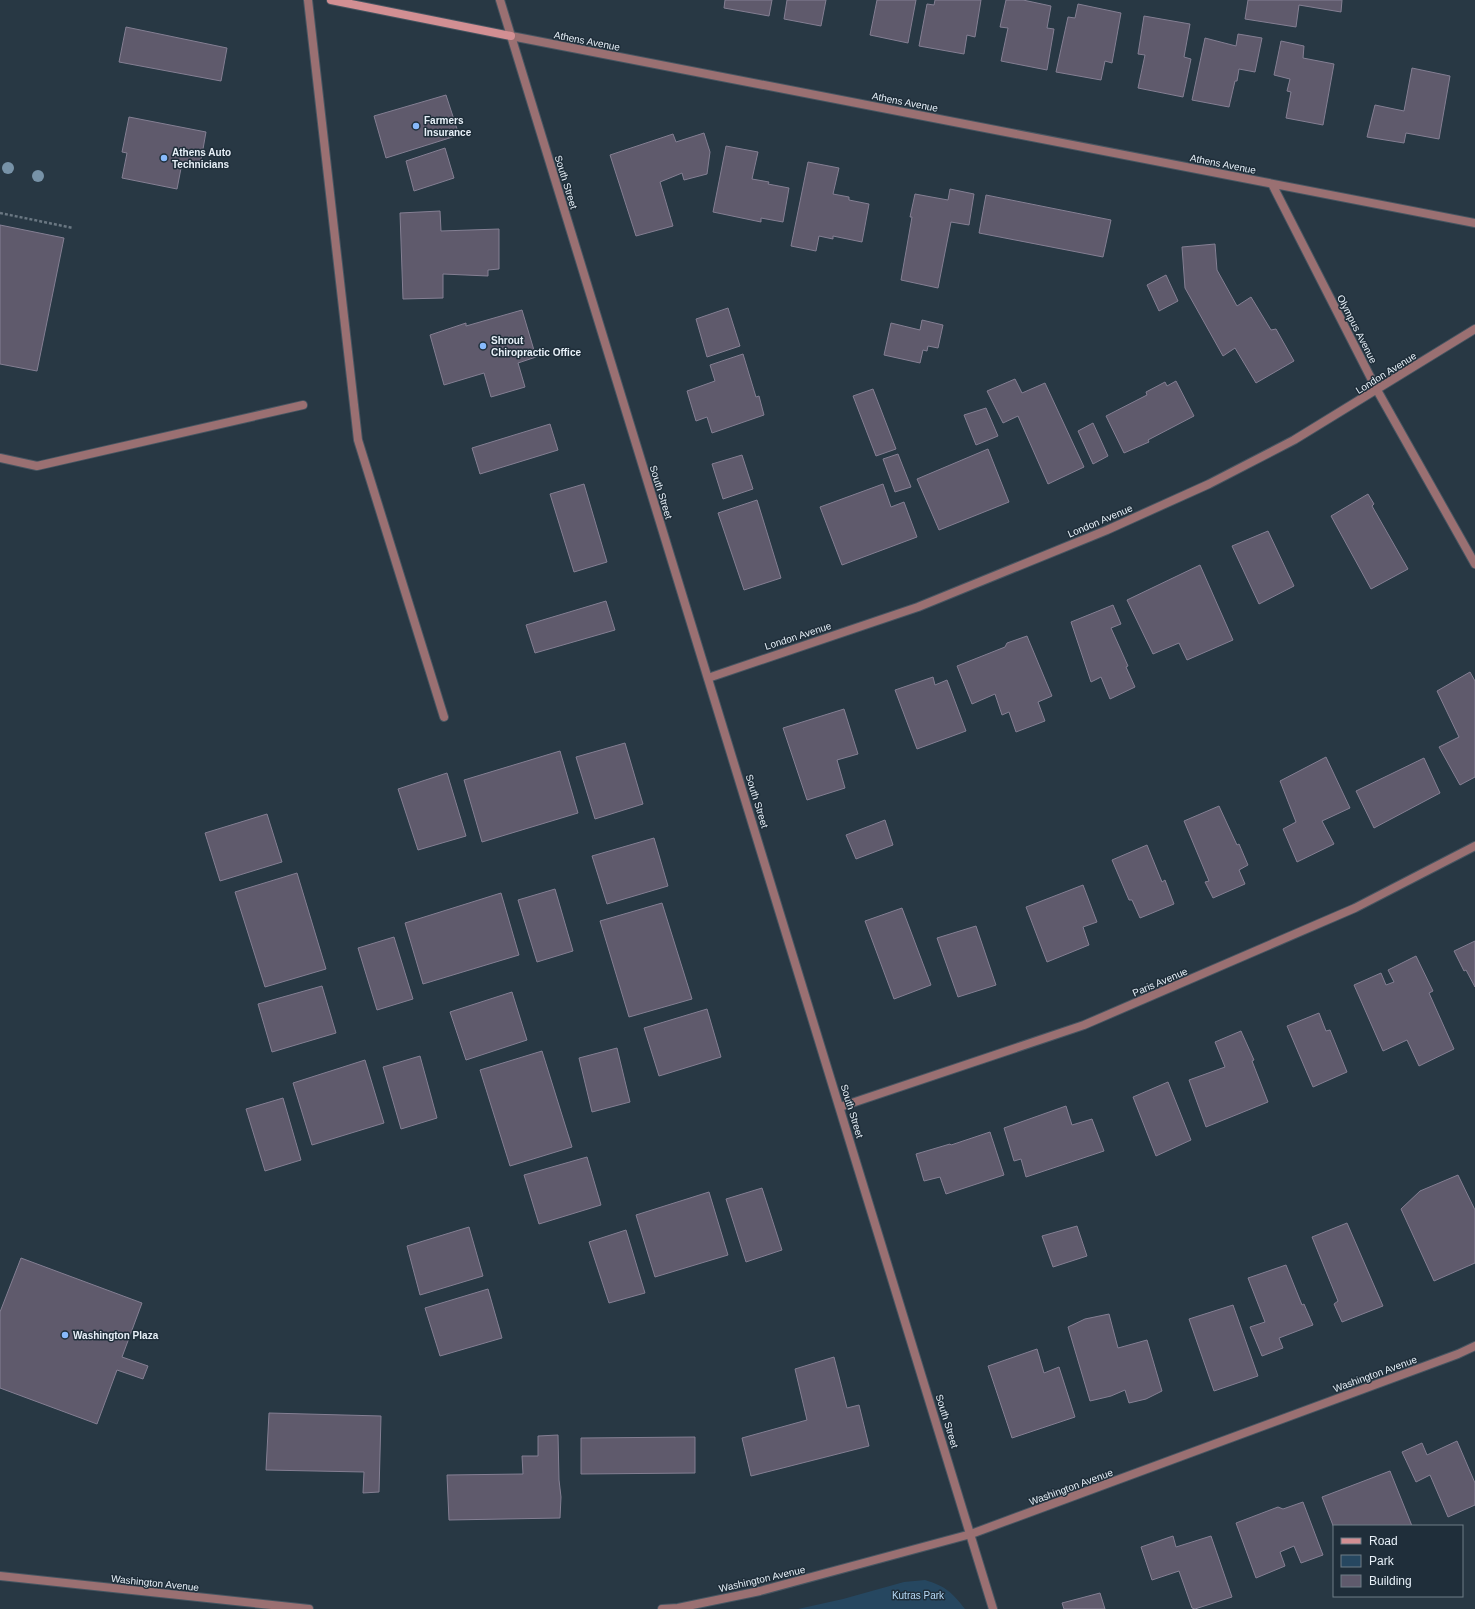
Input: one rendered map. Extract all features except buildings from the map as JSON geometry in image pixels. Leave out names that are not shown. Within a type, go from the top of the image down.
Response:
[{"type":"main road","name":"Athens Avenue","points":[[331,0],[511,36]]},
{"type":"street","points":[[308,0],[358,440],[444,716]]},
{"type":"street","name":"South Street","points":[[500,0],[993,1609]]},
{"type":"street","name":"Athens Avenue","points":[[511,36],[1475,223]]},
{"type":"street","name":"Olympus Avenue","points":[[1272,184],[1377,390],[1475,564]]},
{"type":"street","name":"London Avenue","points":[[708,678],[918,607],[1107,530],[1209,484],[1287,444],[1475,329]]},
{"type":"street","points":[[0,458],[37,466],[303,405]]},
{"type":"street","name":"Paris Avenue","points":[[840,1107],[1084,1026],[1355,908],[1475,846]]},
{"type":"street","name":"Washington Avenue","points":[[662,1609],[678,1608],[760,1591],[971,1534],[1196,1452],[1475,1346]]},
{"type":"street","name":"Washington Avenue","points":[[0,1576],[309,1609]]},
{"type":"path","points":[[0,213],[73,228]]},
{"type":"green space","name":"Kutras Park","points":[[925,1580],[948,1590],[965,1609],[798,1609],[843,1599],[904,1582]]},
{"type":"place","name":"Farmers Insurance","points":[[416,126]]},
{"type":"place","name":"Athens Auto Technicians","points":[[164,158]]},
{"type":"place","name":"Shrout Chiropractic Office","points":[[483,346]]},
{"type":"place","name":"Washington Plaza","points":[[65,1335]]}]
